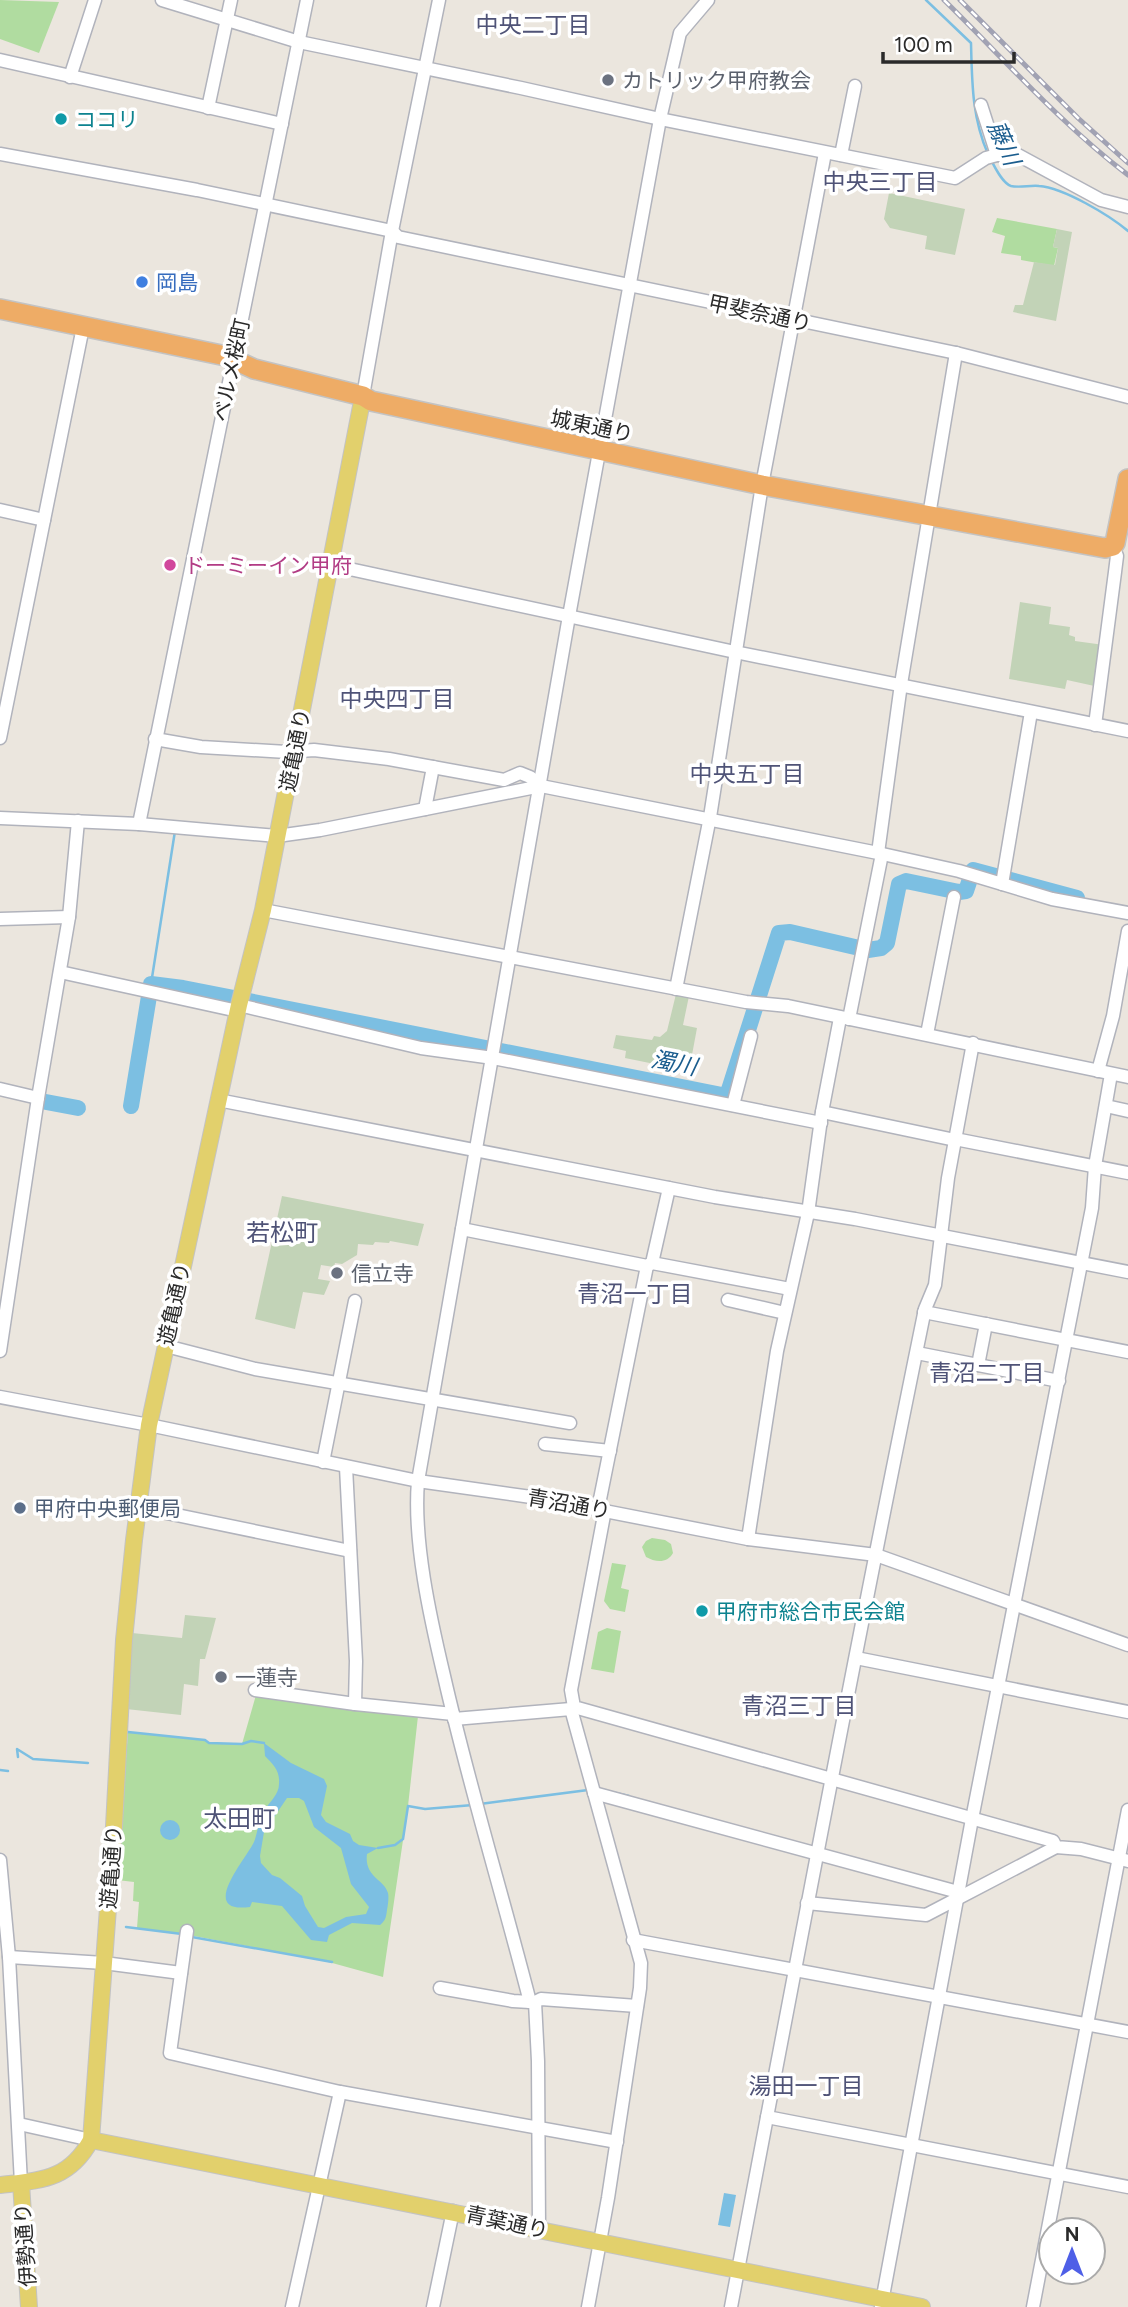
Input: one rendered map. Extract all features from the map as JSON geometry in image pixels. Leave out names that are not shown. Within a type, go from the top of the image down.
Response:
[{"type":"highway","name":"城東通り","points":[[0,309],[226,356],[254,369],[363,396],[381,403],[599,451],[929,516],[1105,548],[1113,546]]},
{"type":"highway","points":[[1113,546],[1128,479]]},
{"type":"main road","name":"遊亀通り","points":[[91,2140],[124,1640],[149,1425],[218,1100],[263,909],[363,396]]},
{"type":"main road","points":[[0,2185],[61,2173],[74,2166],[91,2140]]},
{"type":"main road","name":"青葉通り","points":[[91,2140],[453,2211],[882,2303],[922,2307]]},
{"type":"main road","name":"伊勢通り","points":[[21,2183],[29,2307]]},
{"type":"street","points":[[70,77],[95,0]]},
{"type":"street","points":[[162,0],[299,42],[660,119],[955,178],[986,158],[1018,155],[1101,200],[1128,207]]},
{"type":"street","points":[[208,108],[229,20],[231,0]]},
{"type":"street","name":"ベルメ桜町","points":[[139,824],[307,0]]},
{"type":"street","points":[[363,396],[391,232],[439,0]]},
{"type":"street","points":[[539,2229],[538,2126],[532,2002],[453,1716],[432,1625],[416,1507],[418,1481],[569,617],[660,119],[680,33],[708,0]]},
{"type":"street","points":[[0,60],[282,124]]},
{"type":"street","points":[[841,155],[855,86]]},
{"type":"street","points":[[981,105],[997,155]]},
{"type":"street","points":[[676,989],[709,820],[762,485],[825,153]]},
{"type":"street","name":"甲斐奈通り","points":[[0,154],[267,204],[391,232],[398,237],[956,353],[1128,397]]},
{"type":"street","points":[[0,737],[83,327]]},
{"type":"street","points":[[748,1539],[769,1396],[808,1213],[821,1117],[864,949],[880,854],[901,684],[956,353]]},
{"type":"street","points":[[0,510],[44,520]]},
{"type":"street","points":[[1095,725],[1122,574],[1113,546]]},
{"type":"street","points":[[331,565],[735,652],[1128,731]]},
{"type":"street","points":[[1002,884],[1031,712]]},
{"type":"street","points":[[155,739],[201,747],[287,752],[305,749],[364,756],[504,780],[520,773],[541,786]]},
{"type":"street","points":[[425,809],[433,767]]},
{"type":"street","points":[[0,818],[139,824],[278,836],[541,786],[880,854],[971,875],[1052,899],[1128,913]]},
{"type":"street","points":[[0,1351],[6,1265],[69,917],[78,821]]},
{"type":"street","points":[[927,1034],[954,897]]},
{"type":"street","points":[[263,909],[676,989],[927,1034],[1128,1077]]},
{"type":"street","points":[[0,919],[69,917]]},
{"type":"street","points":[[1098,1071],[1113,1016],[1128,931]]},
{"type":"street","points":[[60,972],[150,991],[240,1004],[421,1048],[494,1051],[733,1105],[955,1140],[1128,1173]]},
{"type":"street","points":[[733,1105],[751,1036]]},
{"type":"street","points":[[732,2307],[794,1970],[876,1555],[925,1312],[936,1285],[955,1140],[972,1044]]},
{"type":"street","points":[[882,2303],[972,1819],[1093,1208],[1095,1166],[1111,1074]]},
{"type":"street","points":[[0,1089],[38,1098]]},
{"type":"street","points":[[218,1100],[669,1188],[856,1219],[1128,1272]]},
{"type":"street","points":[[1106,1106],[1128,1111]]},
{"type":"street","points":[[588,2307],[617,2142],[641,1963],[593,1789],[571,1690],[610,1451],[669,1188]]},
{"type":"street","points":[[462,1229],[790,1289]]},
{"type":"street","points":[[728,1300],[785,1313]]},
{"type":"street","points":[[323,1462],[355,1301]]},
{"type":"street","points":[[925,1312],[1128,1352]]},
{"type":"street","points":[[978,1365],[986,1324]]},
{"type":"street","points":[[166,1346],[255,1368],[338,1384],[570,1423]]},
{"type":"street","points":[[917,1353],[1059,1381]]},
{"type":"street","name":"青沼通り","points":[[0,1397],[418,1481],[601,1510],[748,1539],[876,1555],[1128,1645]]},
{"type":"street","points":[[545,1444],[610,1451]]},
{"type":"street","points":[[346,1467],[356,1661],[355,1704]]},
{"type":"street","points":[[138,1507],[351,1551]]},
{"type":"street","points":[[856,1658],[1128,1712]]},
{"type":"street","points":[[255,1690],[453,1716],[573,1708],[1055,1844],[1124,1860]]},
{"type":"street","points":[[593,1789],[818,1850],[958,1895]]},
{"type":"street","points":[[1033,2307],[1088,2024],[1124,1860],[1128,1810]]},
{"type":"street","points":[[807,1903],[926,1914],[1055,1844]]},
{"type":"street","points":[[0,1860],[9,1957],[21,2183]]},
{"type":"street","points":[[187,1936],[170,2053],[340,2092],[617,2142]]},
{"type":"street","points":[[633,1940],[1128,2032]]},
{"type":"street","points":[[9,1957],[104,1963],[181,1973]]},
{"type":"street","points":[[440,1988],[513,2001],[532,2002],[541,1999],[637,2006]]},
{"type":"street","points":[[292,2307],[340,2092]]},
{"type":"street","points":[[767,2118],[1128,2186]]},
{"type":"street","points":[[19,2124],[91,2140]]},
{"type":"street","points":[[433,2307],[453,2211]]},
{"type":"green space","points":[[0,0],[59,2],[39,53],[0,39]]},
{"type":"green space","points":[[889,193],[965,209],[955,255],[925,249],[927,236],[890,228],[884,219]]},
{"type":"green space","points":[[997,218],[1057,229],[1053,247],[1058,248],[1054,266],[1001,253],[1005,236],[992,232]]},
{"type":"green space","points":[[1057,229],[1072,232],[1056,321],[1013,312],[1015,305],[1023,305],[1034,262],[1055,265],[1058,248],[1053,247]]},
{"type":"green space","points":[[1020,602],[1051,607],[1049,624],[1070,627],[1069,635],[1075,637],[1075,641],[1104,645],[1099,687],[1067,680],[1065,689],[1009,679]]},
{"type":"green space","points":[[676,994],[689,996],[683,1025],[697,1028],[689,1071],[625,1058],[626,1051],[613,1048],[616,1035],[652,1040],[654,1036],[660,1037],[667,1031]]},
{"type":"green space","points":[[282,1196],[424,1224],[418,1246],[390,1241],[375,1242],[373,1245],[358,1244],[357,1255],[342,1264],[335,1263],[334,1267],[321,1265],[318,1279],[330,1281],[324,1295],[303,1292],[295,1329],[255,1319]]},
{"type":"green space","points":[[652,1538],[671,1544],[673,1553],[668,1559],[661,1561],[646,1557],[642,1547]]},
{"type":"green space","points":[[612,1563],[626,1565],[621,1588],[629,1590],[625,1612],[610,1609],[604,1601]]},
{"type":"green space","points":[[185,1615],[216,1618],[205,1659],[200,1659],[198,1686],[184,1684],[181,1715],[126,1709],[132,1633],[182,1638]]},
{"type":"green space","points":[[607,1628],[621,1631],[614,1673],[591,1669],[598,1632]]},
{"type":"green space","points":[[256,1695],[418,1716],[383,1977],[325,1961],[178,1933],[137,1928],[139,1902],[133,1901],[134,1882],[117,1880],[128,1732],[205,1740],[209,1743],[242,1744]]},
{"type":"water","points":[[264,1743],[291,1763],[324,1779],[327,1786],[321,1815],[326,1822],[350,1834],[353,1841],[359,1845],[378,1848],[367,1854],[367,1862],[371,1873],[388,1893],[386,1917],[380,1925],[352,1923],[329,1935],[327,1942],[311,1940],[282,1906],[252,1902],[250,1907],[235,1907],[227,1902],[229,1884],[254,1842],[262,1815],[279,1788],[274,1765],[265,1756]],"holes":[[[287,1798],[304,1801],[314,1827],[341,1848],[351,1884],[369,1907],[366,1914],[346,1917],[324,1928],[318,1927],[302,1896],[280,1878],[272,1875],[261,1863],[264,1832]]]},
{"type":"water","points":[[170,1820],[177,1823],[180,1830],[177,1837],[170,1840],[163,1837],[160,1830],[163,1823]]},
{"type":"water","points":[[724,2193],[736,2195],[730,2227],[718,2225]]},
{"type":"waterway","name":"藤川","points":[[926,0],[971,43],[976,113],[988,154]]},
{"type":"waterway","name":"藤川","points":[[991,160],[1005,182],[1011,186],[1039,186],[1061,192],[1098,210],[1128,231]]},
{"type":"waterway","points":[[151,984],[175,831]]},
{"type":"waterway","name":"濁川","points":[[131,1106],[151,984],[183,988],[727,1096],[779,933],[790,932],[868,950],[881,948],[887,943],[899,884],[906,881],[959,892],[966,891],[973,870],[1077,898]]},
{"type":"waterway","name":"濁川","points":[[46,1102],[78,1108]]},
{"type":"waterway","points":[[128,1732],[205,1740],[209,1743],[264,1743]]},
{"type":"waterway","points":[[18,1757],[17,1749],[33,1759],[88,1763]]},
{"type":"waterway","points":[[0,1770],[8,1771]]},
{"type":"waterway","points":[[598,1789],[629,1796]]},
{"type":"waterway","points":[[480,1804],[588,1790]]},
{"type":"waterway","points":[[378,1848],[395,1845],[403,1839],[408,1806],[425,1809],[473,1805]]},
{"type":"waterway","points":[[126,1927],[182,1934]]},
{"type":"waterway","points":[[192,1937],[332,1962]]},
{"type":"railway","points":[[944,0],[1056,113],[1128,175]]},
{"type":"railway","points":[[960,0],[1078,118],[1128,163]]},
{"type":"place","name":"カトリック甲府教会","points":[[608,80]]},
{"type":"place","name":"ココリ","points":[[61,119]]},
{"type":"place","name":"岡島","points":[[142,282]]},
{"type":"place","name":"ドーミーイン甲府","points":[[170,565]]},
{"type":"place","name":"信立寺","points":[[337,1273]]},
{"type":"place","name":"甲府中央郵便局","points":[[20,1508]]},
{"type":"place","name":"甲府市総合市民会館","points":[[702,1611]]},
{"type":"place","name":"一蓮寺","points":[[221,1677]]},
{"type":"district","name":"中央二丁目","points":[[533,25]]},
{"type":"district","name":"中央三丁目","points":[[880,182]]},
{"type":"district","name":"中央四丁目","points":[[397,699]]},
{"type":"district","name":"中央五丁目","points":[[747,774]]},
{"type":"district","name":"若松町","points":[[282,1232]]},
{"type":"district","name":"青沼一丁目","points":[[635,1294]]},
{"type":"district","name":"青沼二丁目","points":[[987,1373]]},
{"type":"district","name":"青沼三丁目","points":[[799,1706]]},
{"type":"district","name":"太田町","points":[[239,1818]]},
{"type":"district","name":"湯田一丁目","points":[[806,2086]]}]
